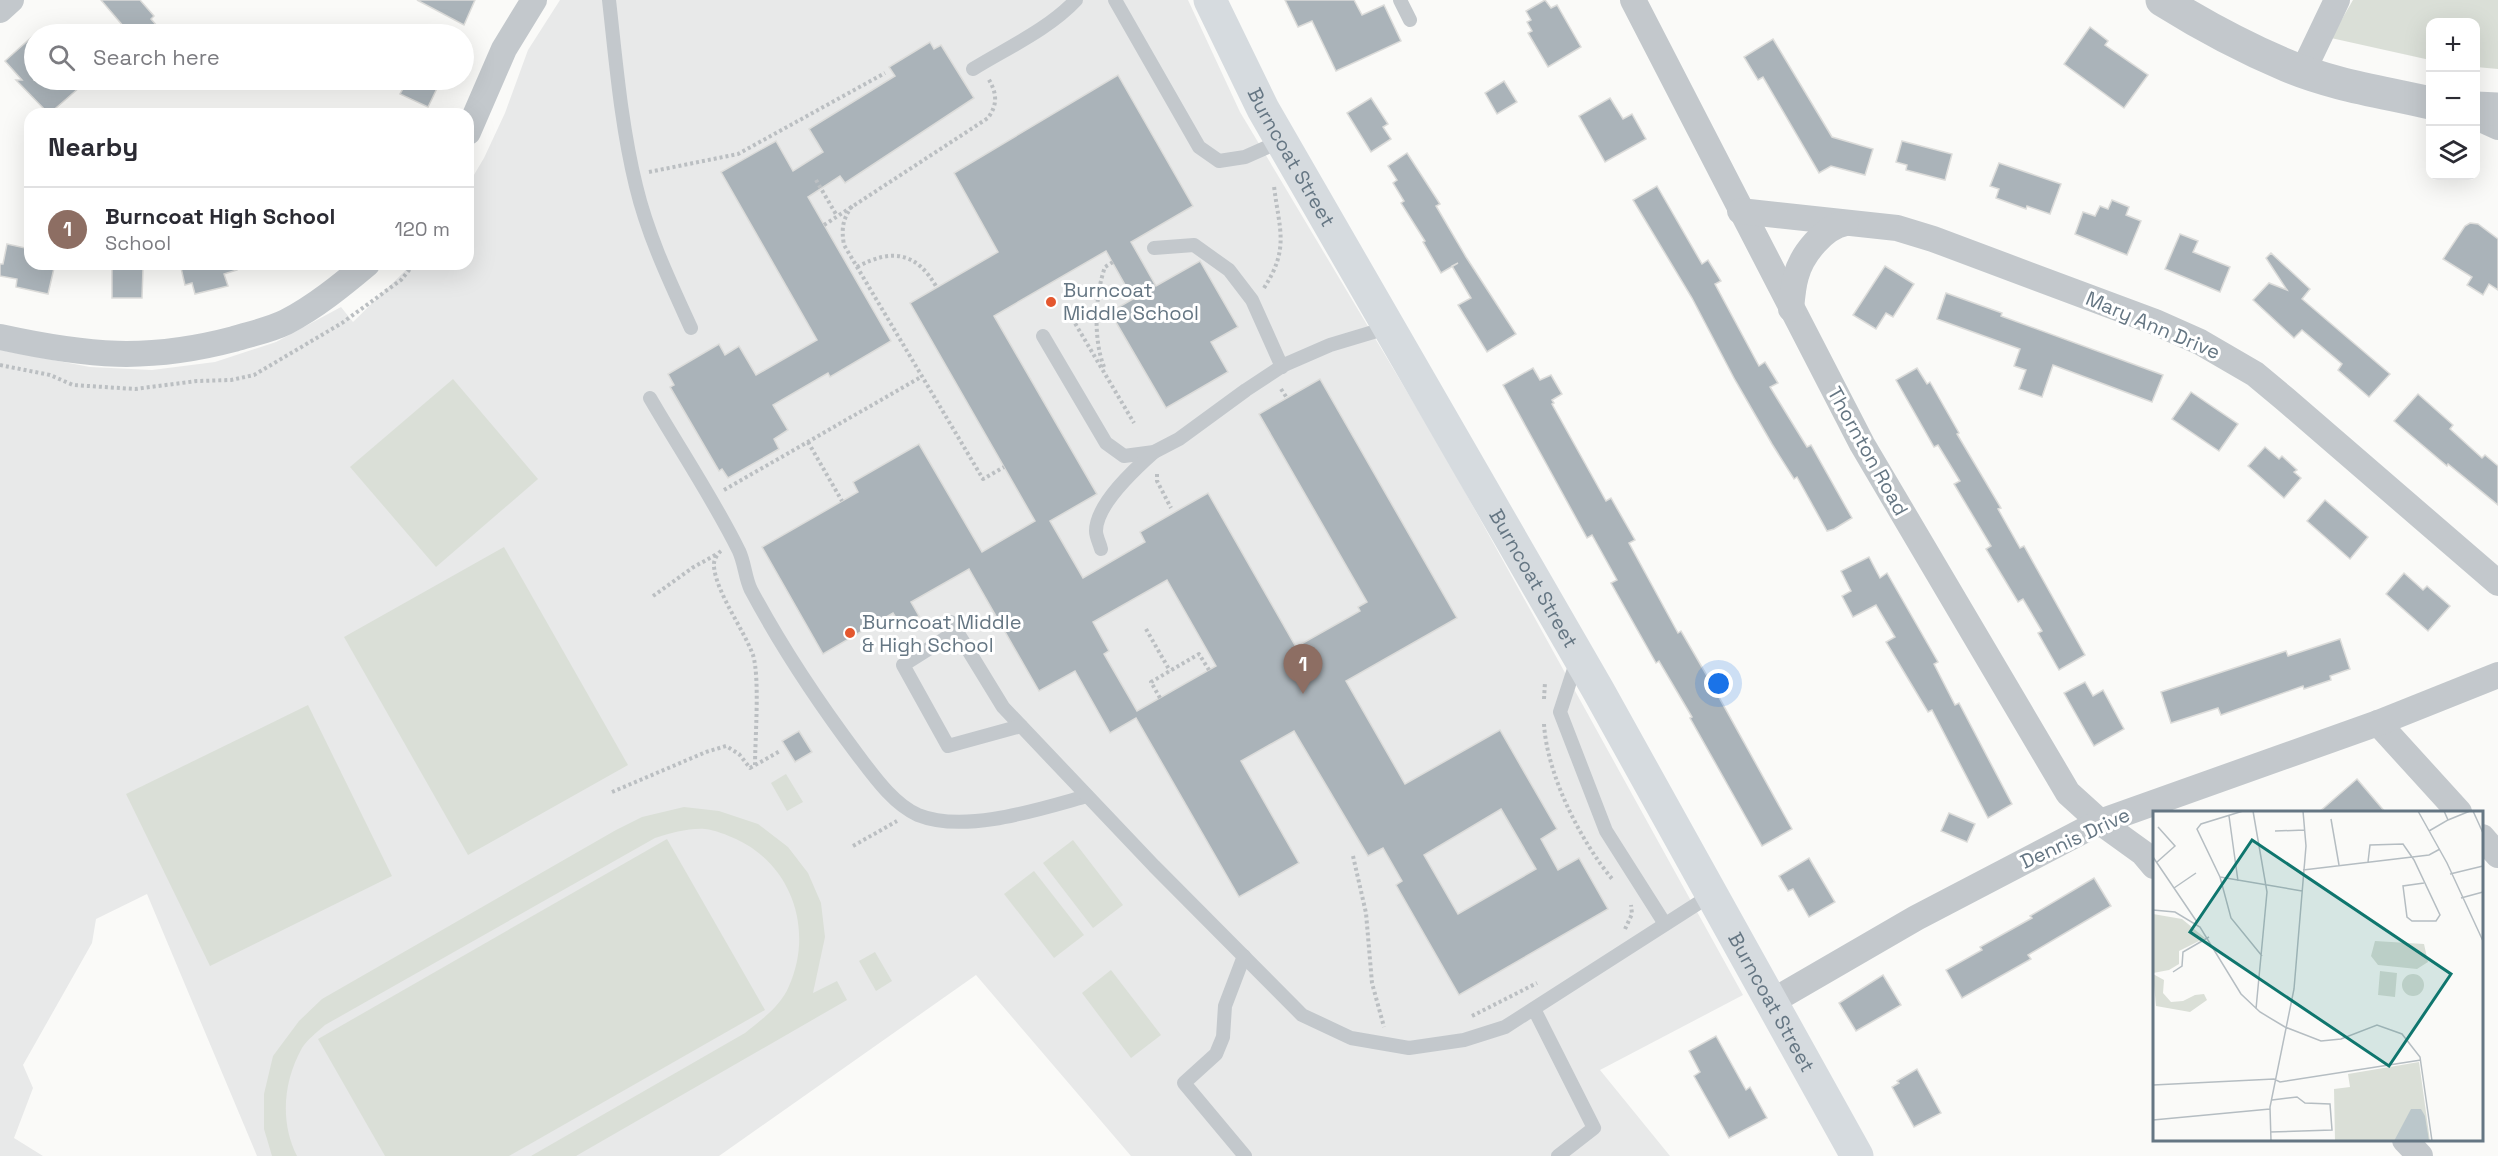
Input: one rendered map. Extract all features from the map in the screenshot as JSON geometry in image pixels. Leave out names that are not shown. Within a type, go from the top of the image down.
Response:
[{"type":"main road","name":"Burncoat Street","points":[[1210,0],[1263,109],[1578,655],[1857,1156]]},
{"type":"street","points":[[0,10],[11,0]]},
{"type":"street","points":[[474,118],[504,49],[534,0]]},
{"type":"street","name":"Thornton Road","points":[[1632,0],[1862,444],[2067,793],[2100,822],[2143,853],[2153,865]]},
{"type":"street","points":[[2162,0],[2196,21],[2289,66],[2338,82],[2426,102]]},
{"type":"street","points":[[2304,71],[2337,0]]},
{"type":"street","points":[[2480,108],[2498,109]]},
{"type":"street","points":[[2480,119],[2498,127]]},
{"type":"street","name":"Mary Ann Drive","points":[[1740,211],[1897,228],[1933,239],[2156,322],[2226,356],[2255,374],[2285,399],[2498,583]]},
{"type":"street","points":[[1791,309],[1796,276],[1804,257],[1836,225],[1846,223]]},
{"type":"street","points":[[0,337],[72,352],[129,356],[185,351],[284,323],[359,270]]},
{"type":"street","name":"Dennis Drive","points":[[1771,1002],[1916,918],[2100,822],[2378,723],[2498,675]]},
{"type":"street","points":[[2378,723],[2457,811]]},
{"type":"street","points":[[2483,839],[2498,855]]},
{"type":"street","points":[[2406,1141],[2420,1156]]},
{"type":"lane","points":[[609,0],[621,107],[634,176],[658,257],[691,328]]},
{"type":"lane","points":[[977,67],[1037,29],[1076,0]]},
{"type":"lane","points":[[1115,0],[1199,147],[1219,161],[1245,157],[1281,141]]},
{"type":"lane","points":[[1400,0],[1410,20]]},
{"type":"lane","points":[[1154,248],[1194,245],[1229,270],[1252,300],[1281,367]]},
{"type":"lane","points":[[1101,549],[1096,530],[1101,516],[1121,482],[1154,452],[1179,439],[1281,367],[1330,345],[1390,327]]},
{"type":"lane","points":[[1043,336],[1106,442],[1124,456],[1154,452]]},
{"type":"lane","points":[[650,398],[741,554],[750,588],[815,698],[878,782],[902,804],[917,814],[938,820],[968,821],[1009,816],[1087,796]]},
{"type":"lane","points":[[1021,726],[948,746],[903,665],[954,626],[1003,707],[1154,866],[1302,1015],[1351,1038],[1409,1048],[1464,1040],[1505,1027],[1712,895]]},
{"type":"lane","points":[[1578,655],[1560,712],[1606,831],[1665,924]]},
{"type":"lane","points":[[1244,956],[1225,1006],[1223,1036],[1216,1054],[1184,1083],[1245,1156]]},
{"type":"lane","points":[[1534,1009],[1594,1128],[1558,1156]]},
{"type":"path","points":[[824,225],[988,118],[995,108],[994,87],[977,67]]},
{"type":"path","points":[[634,176],[738,154],[885,73]]},
{"type":"path","points":[[816,180],[837,216]]},
{"type":"path","points":[[1259,292],[1275,271],[1281,253],[1282,235],[1273,181]]},
{"type":"path","points":[[852,206],[843,219],[844,245],[983,479],[1004,467]]},
{"type":"path","points":[[857,267],[880,257],[904,256],[915,260],[924,268],[937,288]]},
{"type":"path","points":[[1108,379],[1101,360],[1098,316],[1102,275],[1105,267],[1113,262]]},
{"type":"path","points":[[1066,308],[1134,423]]},
{"type":"path","points":[[709,499],[921,377]]},
{"type":"path","points":[[1278,385],[1287,398]]},
{"type":"path","points":[[808,442],[842,501]]},
{"type":"path","points":[[1157,472],[1157,481],[1171,508]]},
{"type":"path","points":[[653,596],[734,542]]},
{"type":"path","points":[[717,554],[713,565],[719,583],[753,657],[755,766]]},
{"type":"path","points":[[1146,629],[1170,671]]},
{"type":"path","points":[[1160,698],[1151,682],[1199,654],[1209,670]]},
{"type":"path","points":[[1543,705],[1545,682]]},
{"type":"path","points":[[1544,714],[1551,759],[1569,810],[1581,835],[1617,884]]},
{"type":"path","points":[[612,792],[706,752],[726,746],[739,754],[750,768],[780,751]]},
{"type":"path","points":[[853,846],[894,823]]},
{"type":"path","points":[[1353,855],[1366,913],[1372,983],[1385,1027]]},
{"type":"path","points":[[1620,933],[1632,914],[1629,898]]},
{"type":"path","points":[[1462,1019],[1508,999],[1538,982]]},
{"type":"path","points":[[1376,1026],[1394,1029]]},
{"type":"shaded area","name":"Burncoat Middle & High School","points":[[560,0],[1188,0],[1240,112],[1443,452],[1743,995],[1600,1070],[1670,1156],[1131,1156],[976,975],[719,1156],[257,1156],[147,894],[96,919],[92,943],[23,1065],[33,1088],[14,1138],[43,1156],[0,1156],[0,350],[90,367],[152,370],[215,362],[276,342],[341,307],[353,322],[406,270],[474,270],[474,175],[505,113],[528,50]]},
{"type":"shaded area","points":[[2353,0],[2498,0],[2498,69],[2480,67],[2480,18],[2426,18],[2426,59],[2331,38]]},
{"type":"shaded area","points":[[453,379],[538,479],[436,567],[350,467]]},
{"type":"shaded area","points":[[504,547],[628,765],[468,855],[344,637]]},
{"type":"shaded area","points":[[308,705],[392,876],[210,966],[126,794]]},
{"type":"shaded area","points":[[786,774],[803,802],[787,811],[771,783]]},
{"type":"shaded area","points":[[684,807],[719,811],[758,824],[788,847],[808,873],[821,903],[825,937],[813,993],[837,981],[847,1000],[576,1156],[531,1156],[745,1033],[776,1006],[789,986],[796,965],[799,943],[798,922],[793,901],[784,882],[771,865],[755,850],[736,839],[717,832],[699,829],[667,834],[655,838],[325,1025],[302,1048],[288,1088],[286,1116],[297,1156],[272,1156],[264,1129],[264,1094],[273,1056],[299,1021],[322,999],[616,830],[642,817]]},
{"type":"shaded area","points":[[667,839],[765,1010],[509,1156],[385,1156],[318,1039]]},
{"type":"shaded area","points":[[1073,840],[1123,905],[1093,928],[1043,863]]},
{"type":"shaded area","points":[[1034,871],[1084,935],[1054,958],[1004,894]]},
{"type":"shaded area","points":[[875,952],[892,981],[876,991],[859,961]]},
{"type":"shaded area","points":[[1111,970],[1161,1035],[1131,1058],[1082,993]]},
{"type":"building","points":[[101,0],[140,0],[154,16],[151,19],[155,24],[121,24]]},
{"type":"building","points":[[417,0],[475,0],[464,24]]},
{"type":"building","points":[[1285,0],[1354,0],[1362,15],[1384,5],[1401,41],[1336,71],[1312,21],[1298,27]]},
{"type":"building","points":[[1545,0],[1551,8],[1557,5],[1581,47],[1548,67],[1528,33],[1532,31],[1527,22],[1531,20],[1526,11]]},
{"type":"building","points":[[2090,27],[2108,41],[2105,45],[2148,75],[2124,108],[2064,64]]},
{"type":"building","points":[[1773,39],[1832,137],[1873,149],[1865,175],[1831,166],[1819,173],[1763,77],[1758,80],[1744,57]]},
{"type":"building","points":[[930,42],[934,49],[941,45],[974,98],[845,183],[840,176],[808,197],[891,341],[830,377],[828,373],[773,405],[788,430],[774,439],[779,449],[728,478],[722,469],[719,471],[670,387],[674,385],[668,374],[719,344],[725,355],[739,346],[756,375],[817,340],[721,172],[776,141],[793,171],[823,152],[809,129],[895,76],[889,67]]},
{"type":"building","points":[[24,44],[24,88],[16,80],[22,80],[5,61]]},
{"type":"building","points":[[1118,75],[1193,206],[1131,242],[1156,286],[1200,261],[1238,327],[1211,342],[1228,372],[1166,408],[1110,312],[1133,299],[1106,251],[994,316],[1097,494],[1050,521],[1083,578],[1145,542],[1140,532],[1208,493],[1296,647],[1360,611],[1358,607],[1367,602],[1259,414],[1320,379],[1457,618],[1346,681],[1405,784],[1500,730],[1557,829],[1541,839],[1558,870],[1579,858],[1608,909],[1459,995],[1396,885],[1402,881],[1383,848],[1368,856],[1294,731],[1241,761],[1299,863],[1239,897],[1136,718],[1110,733],[1075,671],[1039,691],[969,569],[911,602],[919,616],[901,626],[893,613],[823,654],[762,547],[858,492],[853,482],[919,444],[982,552],[1035,521],[910,303],[998,252],[954,173]],"holes":[[[1167,580],[1216,666],[1137,711],[1104,654],[1109,651],[1093,622]],[[1501,809],[1536,869],[1458,914],[1424,855]]]},
{"type":"building","points":[[1504,81],[1517,102],[1497,114],[1485,93]]},
{"type":"building","points":[[26,90],[77,90],[56,108],[43,108]]},
{"type":"building","points":[[402,90],[436,90],[428,107],[400,94]]},
{"type":"building","points":[[1371,98],[1388,124],[1383,127],[1391,139],[1371,152],[1347,113]]},
{"type":"building","points":[[1610,98],[1623,119],[1632,114],[1646,139],[1605,162],[1579,116]]},
{"type":"building","points":[[1902,141],[1952,154],[1945,180],[1906,170],[1907,165],[1896,162]]},
{"type":"building","points":[[1407,153],[1440,204],[1436,206],[1466,257],[1516,334],[1487,352],[1458,305],[1471,298],[1452,266],[1441,273],[1423,242],[1425,241],[1401,203],[1404,201],[1393,183],[1397,180],[1388,166]]},
{"type":"building","points":[[1999,163],[2061,184],[2050,214],[2027,206],[2026,209],[1996,198],[1999,189],[1990,186]]},
{"type":"building","points":[[1657,186],[1702,264],[1708,260],[1721,281],[1715,284],[1759,366],[1765,362],[1778,383],[1770,387],[1807,447],[1811,445],[1852,518],[1834,529],[1827,531],[1797,477],[1794,479],[1772,444],[1692,298],[1633,200]]},
{"type":"building","points":[[2112,200],[2129,207],[2126,215],[2141,221],[2127,255],[2075,234],[2083,212],[2095,216],[2100,206],[2108,209]]},
{"type":"building","points":[[2470,223],[2478,224],[2498,239],[2498,290],[2489,284],[2483,295],[2467,285],[2472,277],[2443,259],[2465,226]]},
{"type":"building","points":[[2180,234],[2198,241],[2193,252],[2230,267],[2220,292],[2165,269]]},
{"type":"building","points":[[7,244],[24,248],[24,270],[54,270],[48,294],[16,287],[17,279],[0,276],[0,264],[3,264]]},
{"type":"building","points":[[2271,253],[2310,289],[2302,299],[2390,374],[2369,397],[2338,370],[2342,364],[2302,330],[2294,338],[2253,300],[2269,283],[2287,290],[2266,258]]},
{"type":"building","points":[[1885,266],[1914,284],[1893,317],[1886,313],[1876,329],[1853,315]]},
{"type":"building","points":[[112,270],[143,270],[142,298],[112,298]]},
{"type":"building","points":[[181,270],[237,270],[224,274],[228,286],[195,294],[192,283],[185,285]]},
{"type":"building","points":[[1946,293],[2002,313],[2001,316],[2163,375],[2152,402],[2053,365],[2042,397],[2019,389],[2026,370],[2014,366],[2020,349],[1937,319]]},
{"type":"building","points":[[1533,368],[1540,380],[1551,375],[1562,394],[1552,400],[1554,403],[1552,404],[1606,501],[1611,498],[1635,540],[1629,543],[1678,633],[1681,631],[1710,681],[1792,829],[1762,846],[1690,718],[1692,717],[1659,661],[1656,663],[1611,583],[1617,580],[1592,535],[1587,538],[1503,385]]},
{"type":"building","points":[[1917,368],[1927,384],[1930,382],[1959,433],[1957,434],[2001,508],[1998,509],[2020,548],[2024,546],[2085,655],[2059,670],[2038,633],[2042,631],[2023,599],[2018,602],[1986,549],[1991,546],[1954,484],[1960,481],[1938,445],[1934,447],[1896,380]]},
{"type":"building","points":[[2191,392],[2238,424],[2219,451],[2172,419]]},
{"type":"building","points":[[2418,394],[2453,425],[2450,429],[2482,458],[2485,455],[2498,466],[2498,505],[2394,421]]},
{"type":"building","points":[[2265,447],[2279,459],[2282,456],[2297,470],[2294,472],[2301,478],[2284,498],[2248,466]]},
{"type":"building","points":[[2325,500],[2368,537],[2350,559],[2307,521]]},
{"type":"building","points":[[1869,557],[1880,578],[1887,573],[1938,662],[1934,664],[1955,705],[1959,703],[2012,804],[1988,818],[1932,710],[1928,712],[1886,642],[1895,637],[1876,605],[1853,617],[1842,596],[1851,591],[1841,571]]},
{"type":"building","points":[[2404,573],[2423,590],[2427,586],[2450,606],[2428,631],[2386,594]]},
{"type":"building","points":[[2340,639],[2350,669],[2330,676],[2331,680],[2304,689],[2303,686],[2221,715],[2218,708],[2171,723],[2161,692],[2286,651],[2288,656]]},
{"type":"building","points":[[2085,682],[2093,696],[2103,690],[2124,729],[2094,746],[2064,693]]},
{"type":"building","points":[[799,731],[812,752],[795,762],[782,741]]},
{"type":"building","points":[[2357,779],[2384,811],[2320,811]]},
{"type":"building","points":[[1949,813],[1975,824],[1967,842],[1941,831]]},
{"type":"building","points":[[1809,858],[1835,902],[1809,917],[1793,889],[1788,891],[1779,876]]},
{"type":"building","points":[[2094,878],[2111,906],[2028,955],[2031,959],[1962,998],[1946,970],[1982,950],[1980,947],[2032,918],[2030,916]]},
{"type":"building","points":[[1883,975],[1901,1005],[1856,1031],[1839,1003]]},
{"type":"building","points":[[1716,1036],[1746,1090],[1750,1087],[1767,1118],[1729,1138],[1694,1076],[1700,1072],[1689,1051]]},
{"type":"building","points":[[1917,1069],[1941,1113],[1914,1127],[1892,1087],[1899,1083],[1897,1081]]},
{"type":"place","name":"Burncoat Middle School","points":[[1051,302]]},
{"type":"place","name":"Burncoat Middle & High School","points":[[850,633]]},
{"type":"place","name":"Burncoat High School","points":[[1303,694]]}]
